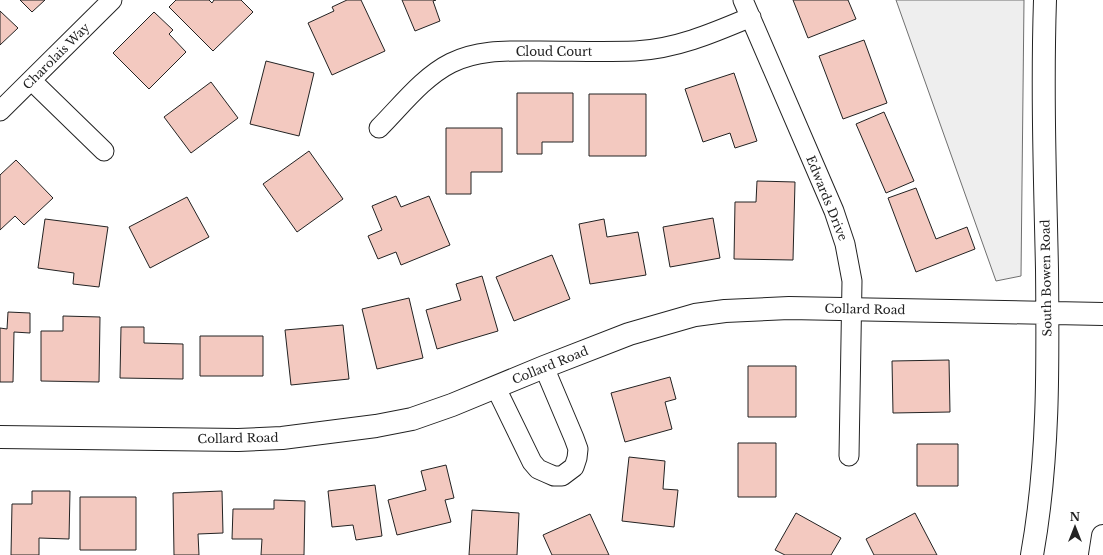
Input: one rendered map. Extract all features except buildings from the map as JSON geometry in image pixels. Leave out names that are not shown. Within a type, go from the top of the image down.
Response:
[{"type":"street","name":"Charolais Way","points":[[0,111],[32,81],[112,0]]},
{"type":"street","name":"Edwards Drive","points":[[743,0],[840,227],[852,280],[853,309],[849,456]]},
{"type":"street","name":"South Bowen Road","points":[[1032,555],[1044,472],[1047,432],[1048,313],[1043,76],[1045,0]]},
{"type":"street","name":"Cloud Court","points":[[379,128],[439,70],[467,57],[497,51],[610,51],[661,48],[704,36],[751,17]]},
{"type":"street","points":[[32,81],[104,151]]},
{"type":"street","name":"Collard Road","points":[[0,437],[238,440],[282,438],[376,426],[412,419],[496,388],[544,367],[629,334],[695,315],[758,309],[853,309],[1103,314]]},
{"type":"street","points":[[496,388],[532,462],[538,469],[554,476],[562,476],[574,467],[578,449],[544,367]]},
{"type":"street","points":[[1100,555],[1103,536]]},
{"type":"shaded area","points":[[896,0],[1024,0],[1021,276],[996,281]]}]
